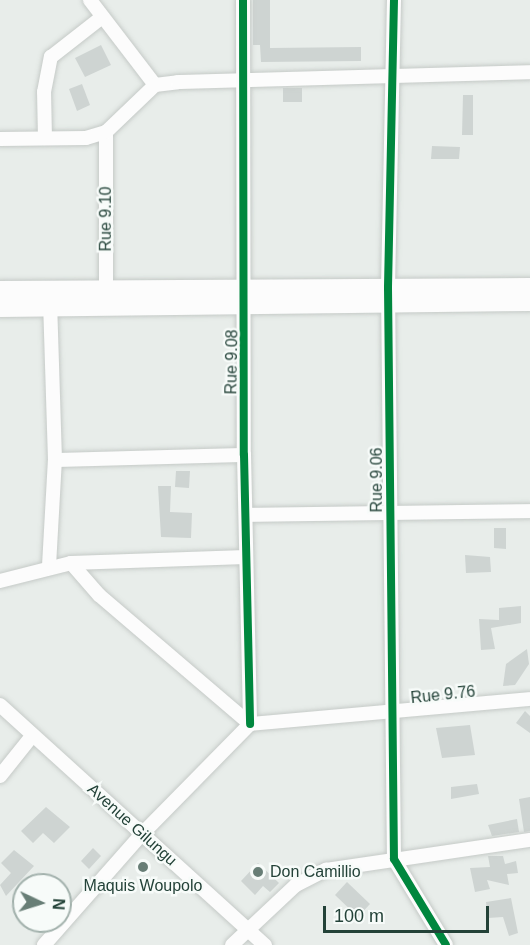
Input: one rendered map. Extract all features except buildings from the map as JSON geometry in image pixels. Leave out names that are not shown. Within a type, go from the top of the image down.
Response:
[{"type":"street","points":[[90,0],[155,86]]},
{"type":"street","name":"Rue 9.08","points":[[243,0],[246,298],[244,455],[250,724]]},
{"type":"street","name":"Rue 9.06","points":[[394,0],[389,296],[394,859]]},
{"type":"street","points":[[45,138],[44,92],[51,57],[102,17]]},
{"type":"street","points":[[0,140],[86,138],[106,132],[155,86],[242,79],[530,72]]},
{"type":"street","name":"Rue 9.10","points":[[106,132],[106,299]]},
{"type":"street","points":[[0,291],[50,298],[106,299],[389,296],[530,288]]},
{"type":"street","points":[[389,296],[530,301]]},
{"type":"street","points":[[0,307],[50,298]]},
{"type":"street","points":[[49,566],[55,460],[50,298]]},
{"type":"street","points":[[55,460],[244,455]]},
{"type":"street","points":[[246,515],[391,515],[530,511]]},
{"type":"street","points":[[0,581],[49,566],[71,563],[246,557]]},
{"type":"street","points":[[44,945],[142,834],[250,724],[99,596],[71,563]]},
{"type":"street","name":"Rue 9.76","points":[[250,724],[392,714],[530,699]]},
{"type":"street","name":"Avenue Gilungu","points":[[0,705],[265,945]]},
{"type":"street","points":[[0,776],[32,736]]},
{"type":"street","points":[[232,945],[247,928],[296,885],[326,870],[530,840]]},
{"type":"street","points":[[394,859],[446,945]]},
{"type":"cycle path","points":[[243,0],[244,455],[250,724]]},
{"type":"cycle path","points":[[394,0],[388,288],[394,859],[446,945]]},
{"type":"place","name":"Maquis Woupolo","points":[[143,867]]},
{"type":"place","name":"Don Camillio","points":[[258,872]]}]
